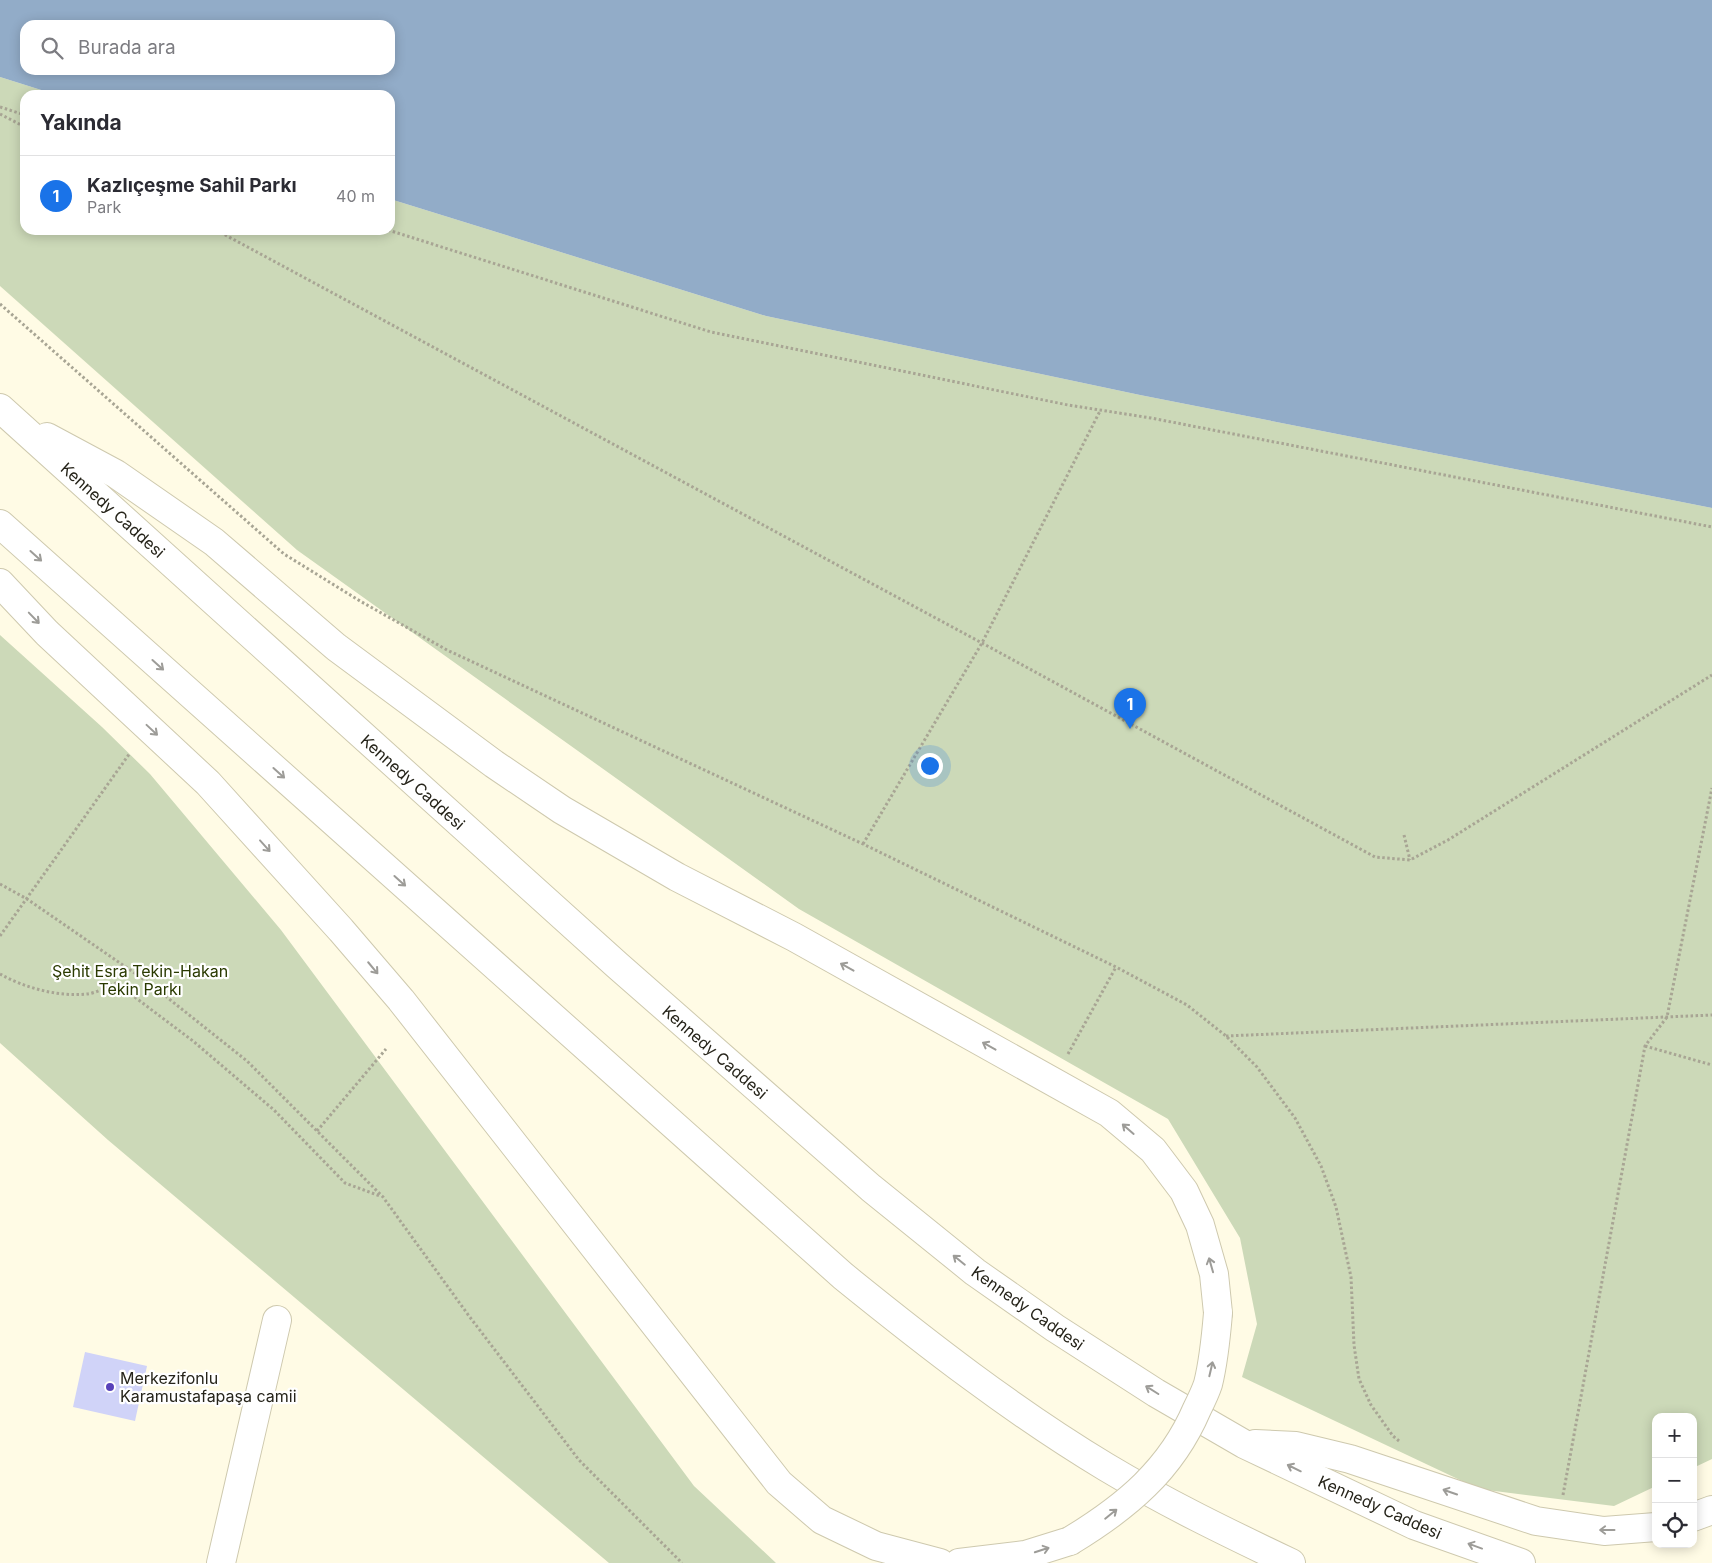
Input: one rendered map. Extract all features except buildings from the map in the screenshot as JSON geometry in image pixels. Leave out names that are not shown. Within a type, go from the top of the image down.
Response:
[{"type":"main road","points":[[3,411],[116,474],[214,542],[336,647],[494,764],[562,810],[677,876],[794,937],[1109,1113],[1153,1150],[1184,1190],[1200,1225],[1214,1274],[1218,1313],[1215,1352],[1207,1386],[1190,1425],[1173,1454],[1150,1481],[1100,1523],[1070,1541],[1025,1555],[959,1563]]},
{"type":"main road","name":"Kennedy Caddesi","points":[[3,411],[529,886],[871,1188],[975,1272],[1055,1328],[1156,1393],[1244,1444],[1414,1524],[1521,1563]]},
{"type":"main road","points":[[0,524],[843,1276],[938,1352],[1034,1421],[1106,1467],[1196,1518],[1291,1563]]},
{"type":"main road","points":[[0,583],[47,633],[208,783],[341,930],[401,1000],[779,1483],[822,1520],[876,1546],[940,1563]]},
{"type":"main road","points":[[221,1563],[277,1320]]},
{"type":"main road","points":[[1244,1444],[1296,1446],[1350,1458],[1536,1521],[1604,1531],[1652,1527]]},
{"type":"main road","points":[[1697,1516],[1712,1510]]},
{"type":"path","points":[[0,107],[20,113]]},
{"type":"path","points":[[0,114],[20,124]]},
{"type":"path","points":[[395,232],[711,332],[1100,410],[1151,418],[1712,527]]},
{"type":"path","points":[[225,235],[1375,857],[1410,860],[1448,840],[1712,675]]},
{"type":"path","points":[[0,304],[284,554],[360,602],[447,650],[863,844],[1116,967],[1187,1005],[1226,1036],[1257,1067],[1295,1118],[1321,1166],[1336,1207],[1351,1277],[1354,1345],[1359,1378],[1370,1404],[1393,1436],[1400,1442]]},
{"type":"path","points":[[863,844],[982,643],[1100,410]]},
{"type":"path","points":[[0,936],[133,748]]},
{"type":"path","points":[[1563,1498],[1646,1046],[1667,1017],[1712,788]]},
{"type":"path","points":[[1404,835],[1410,860]]},
{"type":"path","points":[[0,884],[26,899],[149,983],[247,1061],[383,1197],[469,1316],[579,1460],[682,1563]]},
{"type":"path","points":[[1068,1054],[1116,967]]},
{"type":"path","points":[[0,974],[58,995],[89,994],[116,983],[193,1041],[274,1110],[345,1183],[383,1197]]},
{"type":"path","points":[[1226,1036],[1712,1014]]},
{"type":"path","points":[[1646,1046],[1712,1065]]},
{"type":"path","points":[[317,1131],[386,1048]]},
{"type":"green space","points":[[0,77],[41,90],[20,90],[20,235],[395,235],[395,201],[766,316],[1140,395],[1712,508],[1712,1459],[1697,1466],[1697,1413],[1652,1413],[1652,1488],[1614,1506],[1479,1489],[1242,1377],[1257,1324],[1240,1238],[1168,1119],[799,909],[297,550],[0,286]]},
{"type":"green space","name":"Şehit Esra Tekin-Hakan Tekin Parkı","points":[[0,635],[102,727],[150,774],[281,930],[694,1486],[776,1563],[609,1563],[108,1140],[0,1043]]},
{"type":"water","points":[[0,0],[1712,0],[1712,508],[1140,395],[766,316],[395,201],[395,90],[41,90],[0,77]]},
{"type":"place","name":"Kazlıçeşme Sahil Parkı","points":[[1130,729]]},
{"type":"place","name":"Merkezifonlu Karamustafapaşa camii","points":[[110,1387]]}]
